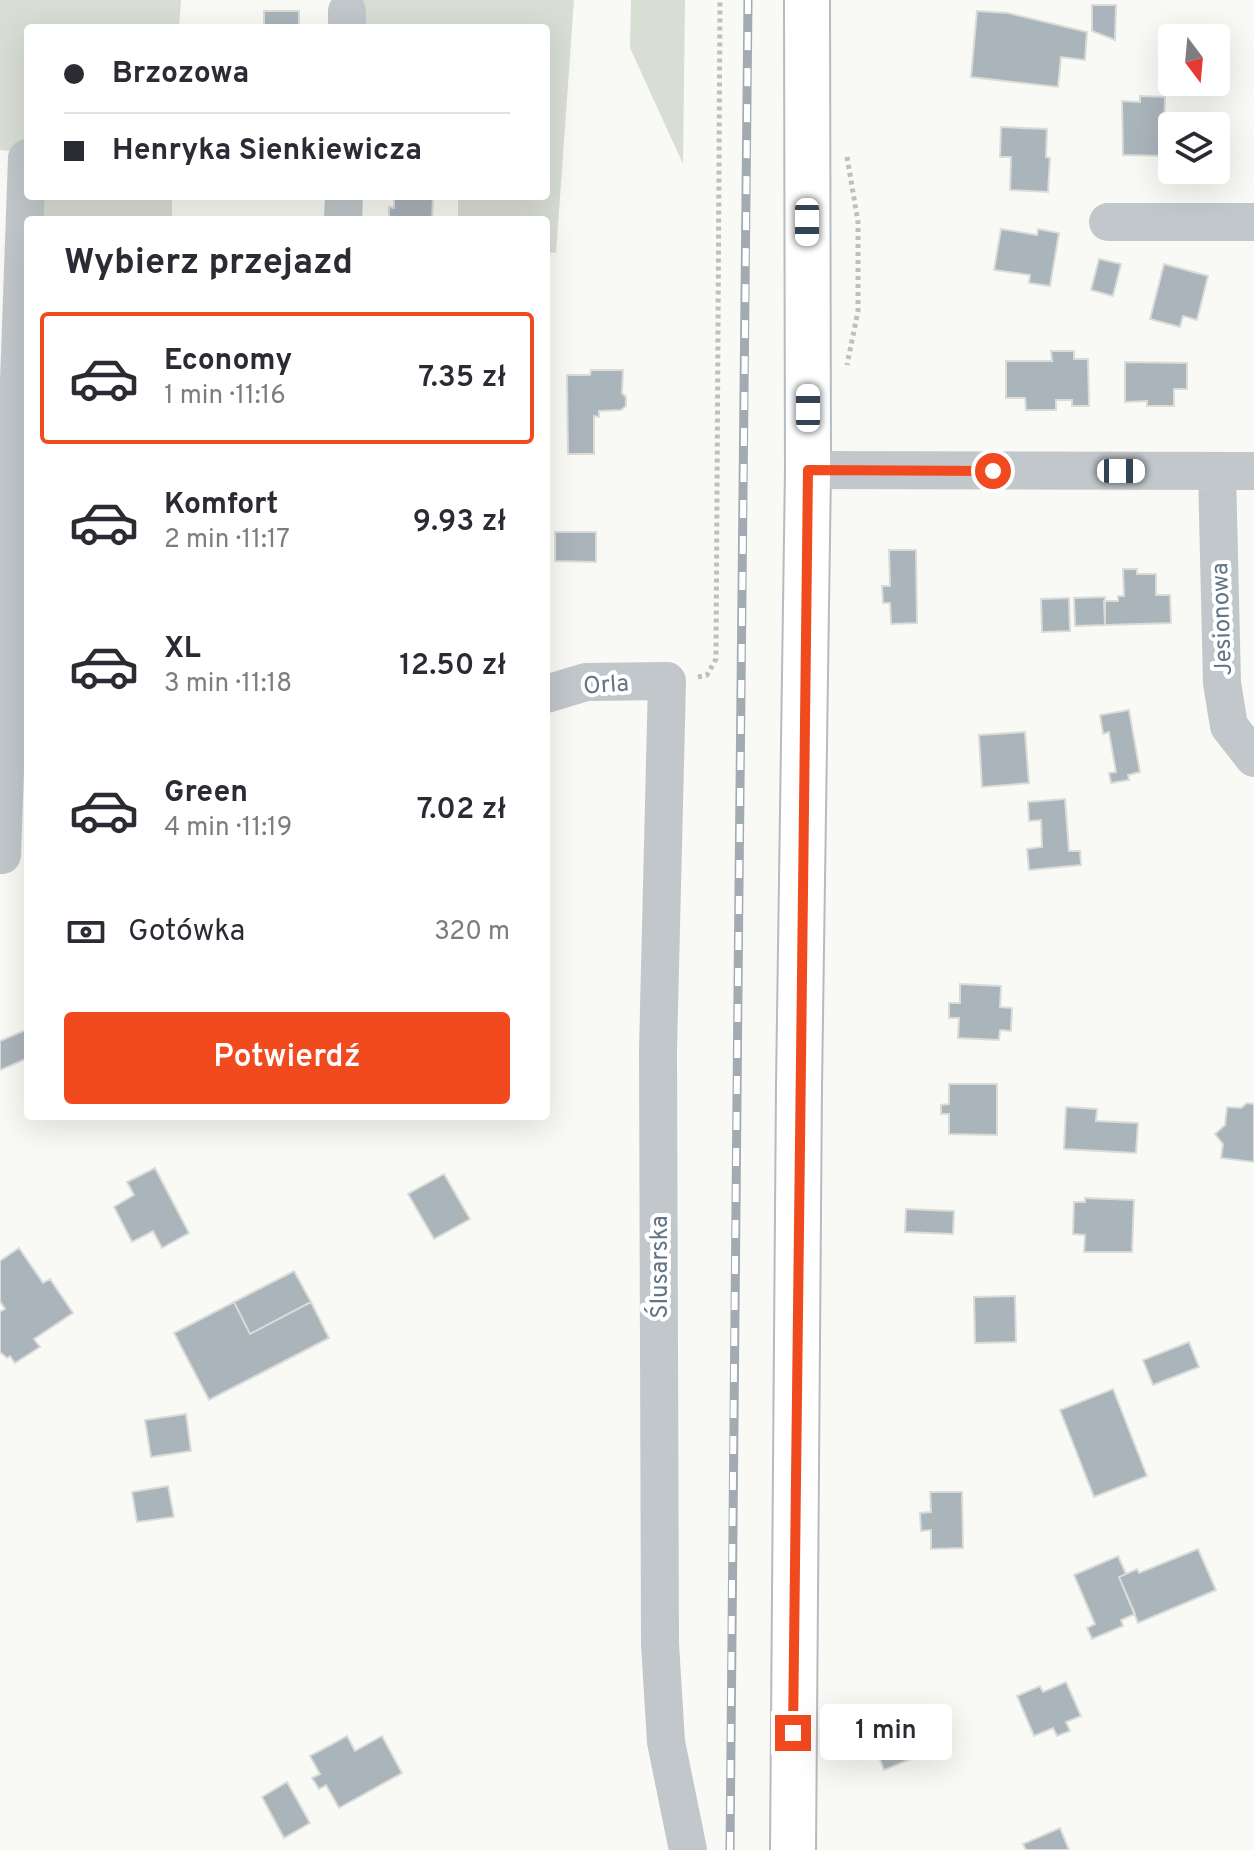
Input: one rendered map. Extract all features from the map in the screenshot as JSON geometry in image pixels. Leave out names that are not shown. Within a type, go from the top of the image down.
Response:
[{"type":"main road","points":[[793,1850],[799,1040],[808,470],[807,0]]},
{"type":"street","points":[[1108,222],[1254,222]]},
{"type":"street","points":[[10,852],[24,280]]},
{"type":"street","points":[[808,470],[1254,471]]},
{"type":"street","name":"Jesionowa","points":[[1217,471],[1222,683],[1229,726],[1254,758]]},
{"type":"street","name":"Orla","points":[[550,693],[586,682],[667,681]]},
{"type":"street","name":"Ślusarska","points":[[667,681],[658,1050],[660,1644],[666,1742],[688,1850]]},
{"type":"path","points":[[667,681],[707,675],[716,659],[720,0]]},
{"type":"path","points":[[845,380],[858,311],[858,222],[847,155]]},
{"type":"shaded area","points":[[0,0],[181,0],[179,24],[24,24],[24,153],[0,150]]},
{"type":"shaded area","points":[[361,0],[574,0],[556,253],[550,252],[550,216],[458,216],[458,200],[550,200],[550,24],[359,24]]},
{"type":"shaded area","points":[[631,0],[685,0],[683,164],[630,48]]},
{"type":"shaded area","points":[[39,200],[172,200],[172,216],[39,216]]},
{"type":"building","points":[[1092,5],[1116,5],[1115,40],[1092,31]]},
{"type":"building","points":[[264,11],[299,11],[299,24],[264,24]]},
{"type":"building","points":[[977,11],[1008,13],[1087,32],[1085,60],[1061,57],[1058,87],[971,77]]},
{"type":"building","points":[[1140,96],[1165,97],[1165,112],[1158,112],[1158,156],[1123,155],[1122,101],[1140,102]]},
{"type":"building","points":[[1001,127],[1047,129],[1046,157],[1050,158],[1048,192],[1010,190],[1011,157],[1000,157]]},
{"type":"building","points":[[394,200],[433,200],[432,216],[389,216],[389,207],[394,208]]},
{"type":"building","points":[[1001,229],[1037,235],[1038,229],[1059,233],[1050,286],[1029,283],[1030,275],[994,270]]},
{"type":"building","points":[[1099,259],[1121,264],[1113,296],[1091,290]]},
{"type":"building","points":[[1164,264],[1208,276],[1197,320],[1183,316],[1180,327],[1150,319]]},
{"type":"building","points":[[1051,351],[1074,351],[1074,359],[1088,359],[1089,406],[1072,406],[1072,400],[1056,400],[1056,410],[1026,410],[1025,398],[1006,398],[1006,361],[1052,361]]},
{"type":"building","points":[[1125,362],[1187,363],[1187,389],[1174,389],[1174,406],[1147,406],[1147,401],[1125,402]]},
{"type":"building","points":[[591,370],[623,370],[622,393],[626,397],[626,406],[621,410],[599,411],[599,417],[594,416],[594,454],[568,454],[567,375],[590,375]]},
{"type":"building","points":[[555,532],[596,532],[596,562],[555,561]]},
{"type":"building","points":[[889,550],[916,550],[917,623],[891,624],[890,603],[883,603],[882,586],[890,586]]},
{"type":"building","points":[[1123,569],[1137,569],[1137,574],[1156,574],[1156,595],[1170,595],[1171,623],[1105,625],[1104,601],[1118,601],[1118,596],[1124,596]]},
{"type":"building","points":[[1105,597],[1105,625],[1075,626],[1074,598]]},
{"type":"building","points":[[1069,598],[1070,631],[1042,632],[1041,599]]},
{"type":"building","points":[[1129,710],[1140,772],[1128,775],[1129,780],[1111,783],[1109,773],[1116,772],[1109,732],[1103,734],[1100,715]]},
{"type":"building","points":[[1025,732],[1029,783],[982,787],[979,735]]},
{"type":"building","points":[[1065,799],[1069,851],[1080,851],[1081,865],[1029,870],[1027,849],[1042,847],[1041,820],[1029,821],[1028,802]]},
{"type":"building","points":[[960,984],[1001,986],[1000,1007],[1012,1008],[1011,1031],[1000,1030],[999,1040],[958,1038],[959,1018],[949,1018],[949,1003],[960,1003]]},
{"type":"building","points":[[24,1031],[24,1060],[0,1070],[0,1041]]},
{"type":"building","points":[[949,1084],[997,1084],[997,1135],[949,1134],[949,1114],[941,1114],[941,1105],[949,1104]]},
{"type":"building","points":[[1247,1103],[1254,1104],[1254,1162],[1221,1158],[1223,1144],[1215,1134],[1225,1125],[1227,1107],[1241,1108]]},
{"type":"building","points":[[1066,1107],[1097,1109],[1096,1121],[1138,1123],[1136,1153],[1064,1149]]},
{"type":"building","points":[[155,1168],[189,1233],[162,1248],[153,1231],[132,1242],[114,1207],[134,1195],[127,1182]]},
{"type":"building","points":[[444,1174],[470,1219],[434,1239],[408,1194]]},
{"type":"building","points":[[1085,1198],[1134,1200],[1132,1252],[1084,1252],[1085,1235],[1073,1234],[1074,1202],[1085,1202]]},
{"type":"building","points":[[906,1209],[954,1211],[953,1234],[905,1232]]},
{"type":"building","points":[[19,1248],[43,1283],[50,1279],[73,1313],[34,1339],[40,1347],[15,1363],[10,1356],[7,1358],[0,1352],[0,1312],[5,1309],[0,1301],[0,1261]]},
{"type":"building","points":[[294,1271],[311,1302],[250,1334],[234,1302]]},
{"type":"building","points":[[1015,1296],[1016,1342],[975,1343],[974,1297]]},
{"type":"building","points":[[234,1302],[250,1334],[311,1302],[329,1338],[209,1400],[174,1333]]},
{"type":"building","points":[[1189,1342],[1199,1367],[1153,1385],[1143,1360]]},
{"type":"building","points":[[1113,1389],[1147,1476],[1094,1497],[1060,1410]]},
{"type":"building","points":[[186,1414],[191,1451],[151,1457],[145,1420]]},
{"type":"building","points":[[168,1486],[174,1517],[137,1522],[132,1492]]},
{"type":"building","points":[[930,1492],[962,1492],[963,1548],[931,1549],[931,1530],[921,1531],[920,1513],[931,1512]]},
{"type":"building","points":[[1198,1549],[1216,1590],[1138,1623],[1119,1577],[1137,1569],[1139,1573]]},
{"type":"building","points":[[1118,1556],[1126,1574],[1119,1577],[1135,1614],[1121,1620],[1123,1626],[1092,1639],[1087,1628],[1095,1624],[1074,1575]]},
{"type":"building","points":[[1066,1682],[1081,1716],[1066,1722],[1070,1731],[1057,1736],[1053,1728],[1034,1736],[1017,1696],[1040,1686],[1043,1692]]},
{"type":"building","points":[[923,1724],[933,1750],[884,1770],[874,1744]]},
{"type":"building","points":[[347,1736],[355,1751],[382,1736],[402,1773],[339,1808],[326,1785],[319,1789],[312,1778],[320,1774],[310,1756]]},
{"type":"building","points":[[287,1782],[310,1823],[284,1838],[262,1797]]},
{"type":"building","points":[[1060,1828],[1069,1850],[1026,1850],[1023,1844]]},
{"type":"railway","points":[[730,1850],[748,0]]},
{"type":"route","points":[[793,1733],[803,684],[808,470],[993,471]]}]
